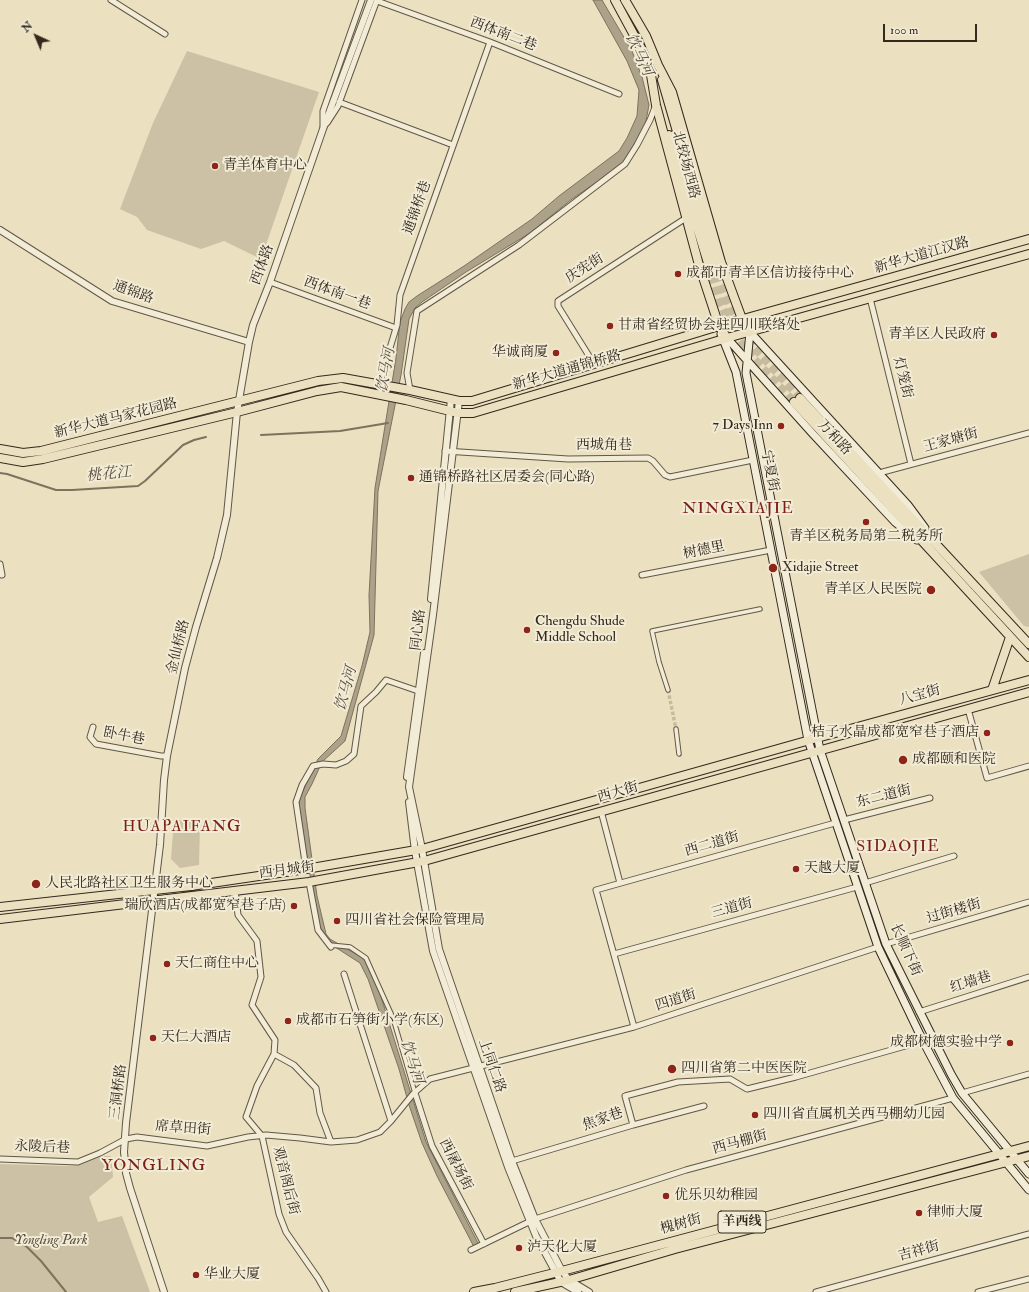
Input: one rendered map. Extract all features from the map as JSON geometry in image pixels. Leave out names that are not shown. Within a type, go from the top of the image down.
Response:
[{"type":"main road","name":"北较场西路","points":[[615,0],[637,40],[651,74],[656,105],[699,265],[719,326],[728,338]]},
{"type":"main road","name":"北较场西路","points":[[625,0],[646,36],[658,65],[672,92],[715,262],[742,319],[750,332]]},
{"type":"main road","points":[[651,74],[718,267],[712,270],[705,270],[699,265]]},
{"type":"main road","name":"新华大道江汉路","points":[[728,323],[1029,240]]},
{"type":"main road","name":"新华大道江汉路","points":[[728,338],[1029,254]]},
{"type":"main road","name":"新华大道通锦桥路","points":[[381,384],[455,400],[472,401],[728,323]]},
{"type":"main road","name":"宁夏街","points":[[750,332],[746,360],[746,373],[817,738]]},
{"type":"main road","name":"万和路","points":[[750,332],[908,505],[935,542]]},
{"type":"main road","name":"新华大道通锦桥路","points":[[237,412],[317,391],[340,387],[406,400],[454,412],[472,413],[728,338]]},
{"type":"main road","name":"宁夏街","points":[[728,338],[736,372],[808,740]]},
{"type":"main road","name":"万和路","points":[[728,338],[812,433],[895,522],[928,549]]},
{"type":"main road","points":[[238,401],[318,381],[343,378],[381,384]]},
{"type":"main road","name":"万和路","points":[[1029,644],[935,542],[797,400],[928,549],[1029,657]]},
{"type":"main road","name":"新华大道马家花园路","points":[[0,449],[23,453],[41,451],[238,401]]},
{"type":"main road","name":"新华大道马家花园路","points":[[0,459],[23,462],[43,459],[237,412]]},
{"type":"main road","points":[[992,690],[1010,637]]},
{"type":"main road","name":"八宝街","points":[[817,738],[1029,680]]},
{"type":"main road","name":"八宝街","points":[[820,750],[1029,692]]},
{"type":"main road","name":"西大街","points":[[419,850],[817,738]]},
{"type":"main road","name":"长顺下街","points":[[817,738],[886,944],[919,1012],[962,1093],[1029,1174]]},
{"type":"main road","name":"长顺下街","points":[[808,740],[878,947],[923,1041],[953,1098],[1029,1190]]},
{"type":"main road","name":"西大街","points":[[421,861],[820,750]]},
{"type":"main road","name":"西月城街","points":[[0,907],[155,890],[306,870],[419,850]]},
{"type":"main road","name":"西月城街","points":[[0,919],[309,882],[421,861]]},
{"type":"main road","name":"槐树街","points":[[474,1292],[495,1288],[1029,1146]]},
{"type":"main road","name":"槐树街","points":[[515,1292],[565,1281],[675,1249],[1029,1156]]},
{"type":"street","points":[[111,0],[165,34]]},
{"type":"street","name":"西体路","points":[[323,129],[323,111],[362,0]]},
{"type":"street","name":"西体路","points":[[323,129],[340,102],[375,0]]},
{"type":"street","name":"西体路","points":[[237,412],[253,325],[270,282],[323,129],[375,0]]},
{"type":"street","name":"西体南二巷","points":[[375,0],[490,42],[619,94]]},
{"type":"street","name":"通锦桥巷","points":[[381,384],[396,328],[400,296],[490,42]]},
{"type":"street","points":[[340,102],[453,145]]},
{"type":"street","points":[[408,390],[407,373],[417,311],[519,245],[625,164],[650,120],[656,105]]},
{"type":"street","name":"庆宪街","points":[[594,364],[558,306],[558,301],[686,218]]},
{"type":"street","name":"通锦路","points":[[0,230],[112,301],[249,342]]},
{"type":"street","name":"西体南一巷","points":[[270,282],[396,328]]},
{"type":"street","name":"灯笼街","points":[[870,298],[911,464]]},
{"type":"street","name":"同心路","points":[[421,861],[409,787],[433,615],[453,452],[455,400]]},
{"type":"street","name":"金仙桥路","points":[[155,890],[167,756],[185,668],[217,558],[227,515],[237,412]]},
{"type":"street","points":[[419,850],[406,784],[429,614],[446,451],[454,412]]},
{"type":"street","name":"王家塘街","points":[[879,473],[1029,433]]},
{"type":"street","name":"西城角巷","points":[[446,451],[568,459],[648,458],[653,460],[665,475],[670,477],[753,460]]},
{"type":"street","name":"树德里","points":[[642,575],[771,550]]},
{"type":"street","points":[[0,564],[2,575]]},
{"type":"street","points":[[668,690],[659,662],[652,631],[760,609]]},
{"type":"street","points":[[306,870],[296,802],[302,785],[314,766],[323,764],[336,765],[346,761],[354,754],[361,706],[386,680],[418,691]]},
{"type":"street","points":[[968,709],[987,778],[1029,766]]},
{"type":"street","name":"卧牛巷","points":[[93,727],[90,737],[96,744],[167,756]]},
{"type":"street","points":[[676,729],[679,754]]},
{"type":"street","name":"东二道街","points":[[844,820],[930,798]]},
{"type":"street","points":[[601,811],[620,883]]},
{"type":"street","name":"西二道街","points":[[614,954],[596,890],[835,823]]},
{"type":"street","points":[[865,883],[954,856]]},
{"type":"street","name":"上同仁路","points":[[421,861],[439,949],[476,1068],[512,1162],[532,1220],[558,1271],[565,1281]]},
{"type":"street","points":[[309,882],[318,930],[330,945],[350,947],[366,958],[393,1018],[414,1094]]},
{"type":"street","name":"三道街","points":[[614,954],[857,887]]},
{"type":"street","name":"三洞桥路","points":[[155,890],[126,1123],[124,1152],[126,1173],[164,1292]]},
{"type":"street","points":[[235,890],[238,915],[257,940],[261,977],[252,1006],[275,1040],[274,1054],[257,1086],[246,1117],[262,1136]]},
{"type":"street","name":"过街楼街","points":[[886,944],[1029,902]]},
{"type":"street","name":"四道街","points":[[391,1121],[414,1094],[430,1079],[634,1027],[878,947]]},
{"type":"street","points":[[614,954],[634,1027]]},
{"type":"street","points":[[344,974],[391,1121]]},
{"type":"street","name":"红墙巷","points":[[919,1012],[1029,977]]},
{"type":"street","name":"焦家巷","points":[[512,1162],[633,1125],[625,1096],[678,1082],[730,1079],[747,1089],[796,1077],[923,1041]]},
{"type":"street","points":[[274,1054],[294,1065],[316,1088],[320,1113],[331,1142]]},
{"type":"street","points":[[471,1250],[532,1220],[508,1167],[476,1068]]},
{"type":"street","points":[[962,1093],[1029,1074]]},
{"type":"street","name":"西屠场街","points":[[414,1094],[432,1146],[484,1244]]},
{"type":"street","name":"西马棚街","points":[[532,1220],[686,1170],[953,1098]]},
{"type":"street","points":[[633,1125],[704,1106]]},
{"type":"street","name":"席草田街","points":[[126,1139],[137,1137],[207,1146],[248,1137],[262,1136],[300,1138],[331,1142],[357,1140],[380,1132],[391,1121]]},
{"type":"street","name":"观音阁后街","points":[[262,1136],[279,1214],[286,1232],[326,1292]]},
{"type":"street","name":"永陵后巷","points":[[0,1159],[78,1162],[100,1153],[126,1139]]},
{"type":"street","name":"吉祥街","points":[[816,1292],[1029,1234]]},
{"type":"street","points":[[978,1292],[1029,1279]]},
{"type":"street","points":[[565,1281],[578,1292]]},
{"type":"street","points":[[565,1281],[589,1292]]},
{"type":"green space","name":"青羊体育中心","points":[[187,51],[319,92],[261,259],[224,241],[201,249],[147,230],[137,217],[120,209],[153,123]]},
{"type":"green space","points":[[1029,554],[1029,627],[1024,626],[979,572]]},
{"type":"green space","points":[[174,819],[196,823],[200,827],[199,865],[180,868],[171,859]]},
{"type":"green space","name":"Yongling Park","points":[[102,1156],[111,1156],[113,1177],[89,1197],[98,1222],[122,1216],[150,1292],[0,1292],[0,1164],[80,1165]]},
{"type":"shaded area","points":[[593,0],[602,0],[632,51],[642,77],[649,105],[645,126],[634,149],[622,165],[572,199],[530,233],[466,272],[422,302],[415,308],[409,319],[401,375],[378,491],[374,635],[345,741],[322,762],[305,797],[305,808],[317,896],[326,934],[330,939],[366,960],[378,987],[426,1142],[479,1245],[474,1247],[437,1176],[422,1143],[399,1069],[368,979],[360,963],[335,947],[320,932],[300,817],[299,799],[318,759],[341,736],[362,666],[370,632],[369,595],[375,488],[396,358],[400,322],[405,309],[409,302],[417,296],[464,266],[532,219],[559,196],[619,151],[637,116],[639,90],[627,61]]},
{"type":"waterway","name":"桃花江","points":[[261,435],[340,431],[388,423]]},
{"type":"waterway","name":"桃花江","points":[[0,473],[56,490],[138,486],[183,445],[206,437]]},
{"type":"waterway","points":[[0,1238],[12,1238],[27,1247],[41,1261],[66,1292]]},
{"type":"tunnel","points":[[715,262],[718,277],[724,293],[740,327],[758,352],[800,398]]},
{"type":"tunnel","points":[[708,264],[719,300],[733,331],[745,349],[794,402]]},
{"type":"tunnel","points":[[668,690],[676,729]]},
{"type":"place","name":"青羊体育中心","points":[[215,166]]},
{"type":"place","name":"成都市青羊区信访接待中心","points":[[678,274]]},
{"type":"place","name":"甘肃省经贸协会驻四川联络处","points":[[610,326]]},
{"type":"place","name":"青羊区人民政府","points":[[994,335]]},
{"type":"place","name":"华诚商厦","points":[[556,353]]},
{"type":"place","name":"7 Days Inn","points":[[781,426]]},
{"type":"place","name":"通锦桥路社区居委会(同心路)","points":[[411,478]]},
{"type":"place","name":"青羊区税务局第二税务所","points":[[866,522]]},
{"type":"place","name":"Xidajie Street","points":[[773,568]]},
{"type":"place","name":"青羊区人民医院","points":[[931,590]]},
{"type":"place","name":"Chengdu Shude Middle School","points":[[527,630]]},
{"type":"place","name":"桔子水晶成都宽窄巷子酒店","points":[[987,733]]},
{"type":"place","name":"成都颐和医院","points":[[903,760]]},
{"type":"place","name":"天越大厦","points":[[796,869]]},
{"type":"place","name":"人民北路社区卫生服务中心","points":[[36,884]]},
{"type":"place","name":"瑞欣酒店(成都宽窄巷子店)","points":[[294,906]]},
{"type":"place","name":"四川省社会保险管理局","points":[[337,921]]},
{"type":"place","name":"天仁商住中心","points":[[167,964]]},
{"type":"place","name":"成都市石笋街小学(东区)","points":[[288,1021]]},
{"type":"place","name":"天仁大酒店","points":[[153,1038]]},
{"type":"place","name":"成都树德实验中学","points":[[1010,1043]]},
{"type":"place","name":"四川省第二中医医院","points":[[672,1069]]},
{"type":"place","name":"四川省直属机关西马棚幼儿园","points":[[755,1115]]},
{"type":"place","name":"优乐贝幼稚园","points":[[666,1196]]},
{"type":"place","name":"律师大厦","points":[[919,1213]]},
{"type":"place","name":"泸天化大厦","points":[[519,1248]]},
{"type":"place","name":"华业大厦","points":[[196,1275]]},
{"type":"district","name":"NINGXIAJIE","points":[[738,510]]},
{"type":"district","name":"HUAPAIFANG","points":[[182,828]]},
{"type":"district","name":"SIDAOJIE","points":[[898,848]]},
{"type":"district","name":"YONGLING","points":[[154,1167]]},
{"type":"water label","name":"饮马河","points":[[638,55]]},
{"type":"water label","name":"饮马河","points":[[387,370]]},
{"type":"water label","name":"饮马河","points":[[347,689]]},
{"type":"water label","name":"饮马河","points":[[411,1062]]}]
